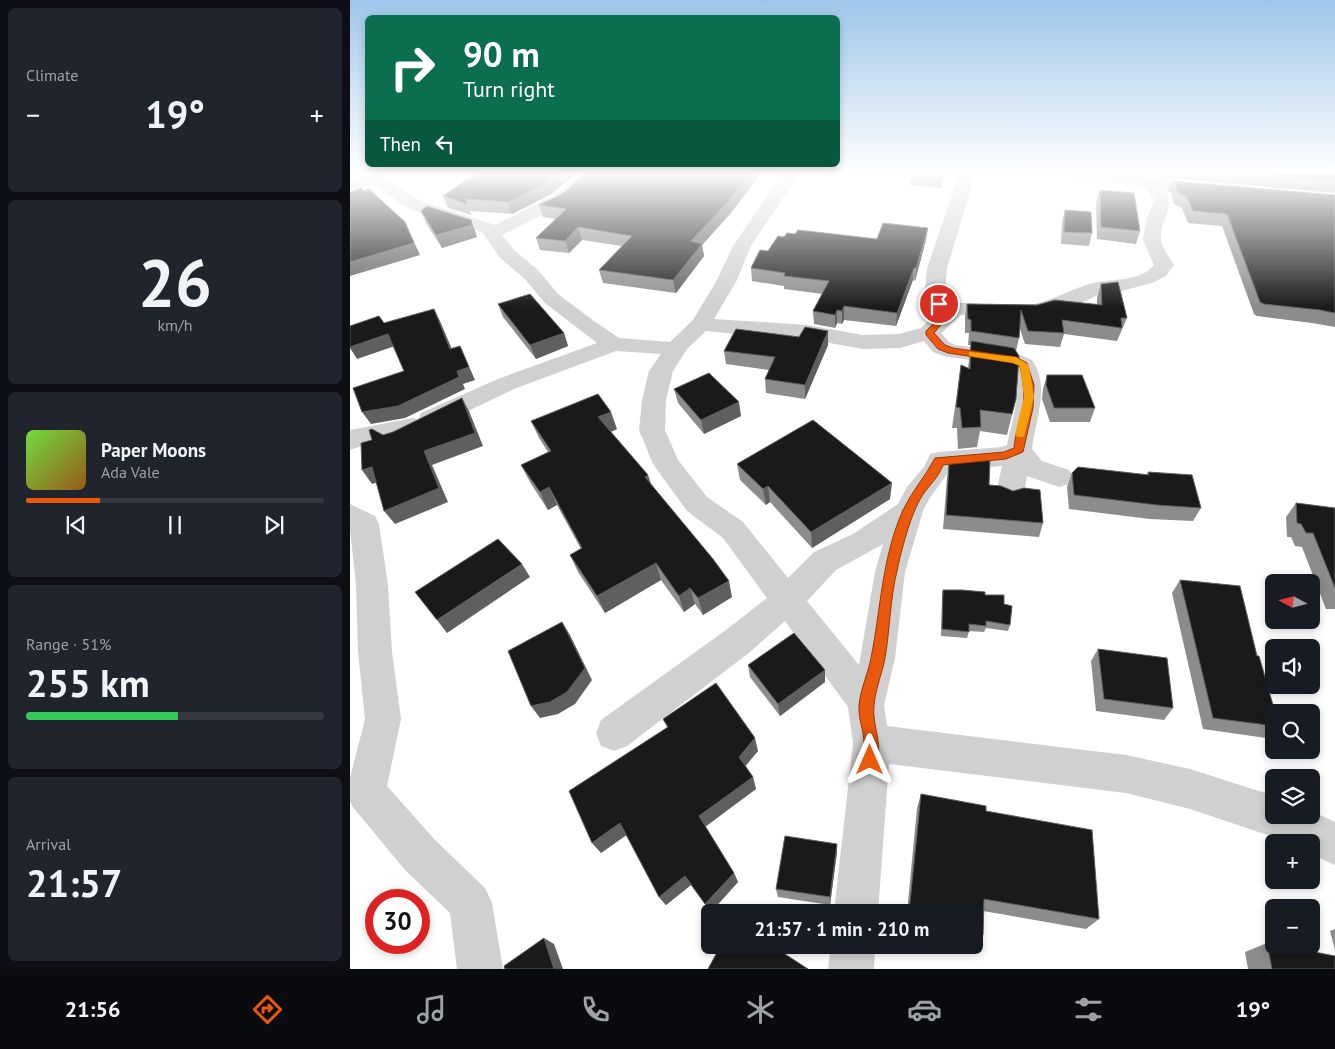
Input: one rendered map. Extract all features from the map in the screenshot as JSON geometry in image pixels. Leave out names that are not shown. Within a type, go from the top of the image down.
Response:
[{"type":"street","points":[[452,217],[490,230],[500,230],[525,217]]},
{"type":"street","points":[[761,217],[742,246],[727,280],[701,324],[676,349],[662,370],[654,400],[652,430],[666,464],[697,504],[733,530],[786,601],[860,694],[866,705]]},
{"type":"street","points":[[953,217],[937,268],[935,326],[941,347],[951,351],[1016,360],[1024,365],[1029,397],[1010,493]]},
{"type":"street","points":[[701,324],[744,329],[807,332],[863,342],[900,341],[935,326],[956,309],[1034,310],[1076,298],[1094,289],[1110,288],[1146,279],[1159,272],[1164,265],[1152,240],[1156,217]]},
{"type":"street","points":[[490,230],[507,254],[531,274],[552,299],[586,326],[614,344]]},
{"type":"street","points":[[350,441],[358,437],[403,432],[506,384],[614,344],[676,349]]},
{"type":"street","points":[[1019,450],[1032,468],[1059,477]]},
{"type":"street","points":[[857,904],[872,743],[867,722],[866,705],[878,658],[890,572],[909,511],[917,494],[936,471],[939,461],[1006,456],[1019,450]]},
{"type":"street","points":[[614,733],[738,641],[786,601],[825,561],[863,542],[909,511]]},
{"type":"street","points":[[350,515],[365,524],[383,719],[366,792],[420,855],[470,903],[480,969]]},
{"type":"street","points":[[872,743],[1126,774],[1190,789],[1286,820],[1335,844]]},
{"type":"street","points":[[851,969],[852,954]]},
{"type":"building","points":[[350,217],[400,217],[405,222],[414,243],[350,262]]},
{"type":"building","points":[[425,217],[462,217],[471,220],[472,225],[436,235]]},
{"type":"building","points":[[557,217],[714,217],[691,241],[702,244],[673,280],[599,270],[632,236],[578,227],[565,241],[536,238]]},
{"type":"building","points":[[1065,217],[1091,217],[1092,233],[1064,232]]},
{"type":"building","points":[[1101,217],[1138,217],[1140,231],[1101,227]]},
{"type":"building","points":[[1228,217],[1335,217],[1335,313],[1260,302]]},
{"type":"building","points":[[883,223],[928,228],[916,268],[914,268],[897,313],[844,306],[842,311],[837,310],[835,315],[813,311],[829,281],[784,276],[785,273],[751,268],[760,250],[768,251],[778,236],[784,237],[787,233],[795,234],[798,230],[877,239]]},
{"type":"building","points":[[1118,282],[1127,318],[1121,318],[1122,328],[1062,320],[1064,333],[1028,331],[1021,310],[1019,338],[971,331],[971,320],[968,319],[967,304],[1037,305],[1055,300],[1102,305],[1101,284]]},
{"type":"building","points":[[530,294],[564,333],[530,345],[498,304]]},
{"type":"building","points":[[434,309],[450,349],[460,346],[469,367],[457,371],[459,377],[398,406],[362,412],[353,388],[404,371],[388,334],[350,347],[350,326],[379,316],[384,323]]},
{"type":"building","points":[[805,327],[828,331],[805,385],[765,379],[775,357],[724,351],[736,329],[799,337]]},
{"type":"building","points":[[971,341],[1014,348],[1019,356],[1016,399],[1012,414],[980,410],[981,427],[962,428],[960,408],[956,407],[961,365],[970,369]]},
{"type":"building","points":[[709,373],[739,402],[701,420],[674,389]]},
{"type":"building","points":[[1047,375],[1082,375],[1095,408],[1054,408],[1046,385]]},
{"type":"building","points":[[598,394],[611,412],[598,417],[648,475],[645,477],[729,581],[698,598],[690,588],[679,596],[656,563],[597,596],[570,555],[582,548],[549,487],[540,492],[521,465],[551,451],[531,421]]},
{"type":"building","points":[[462,398],[475,433],[424,451],[439,488],[384,511],[372,467],[362,470],[361,443],[372,440],[369,430],[372,429],[383,435],[393,432]]},
{"type":"building","points":[[813,420],[892,483],[811,532],[768,486],[763,489],[737,464]]},
{"type":"building","points":[[980,456],[980,460],[990,459],[989,485],[1001,486],[1013,491],[1024,488],[1040,490],[1043,523],[946,515],[949,464],[953,458]]},
{"type":"building","points":[[1078,467],[1149,475],[1148,472],[1192,475],[1201,508],[1074,495],[1072,473]]},
{"type":"building","points":[[1296,503],[1335,508],[1335,588],[1313,533],[1306,533],[1301,524],[1297,523]]},
{"type":"building","points":[[498,539],[522,564],[437,620],[415,592]]},
{"type":"building","points":[[1180,580],[1240,586],[1257,656],[1259,656],[1265,677],[1265,694],[1270,694],[1273,704],[1265,704],[1265,725],[1213,718]]},
{"type":"building","points":[[943,590],[985,592],[985,595],[1004,595],[1004,604],[1012,606],[1010,625],[986,621],[986,626],[969,624],[969,632],[942,629]]},
{"type":"building","points":[[562,622],[585,668],[567,692],[550,702],[531,706],[508,651]]},
{"type":"building","points":[[794,633],[825,670],[778,704],[748,665]]},
{"type":"building","points":[[1098,649],[1167,658],[1173,708],[1104,699]]},
{"type":"building","points":[[716,683],[755,738],[739,757],[753,777],[699,816],[734,873],[705,904],[685,876],[659,897],[620,823],[592,843],[569,791],[668,727],[663,719]]},
{"type":"building","points":[[921,794],[986,806],[986,811],[1092,830],[1099,919],[984,899],[983,935],[983,904],[910,904]]},
{"type":"building","points":[[785,836],[837,844],[830,897],[776,889]]},
{"type":"building","points":[[544,938],[554,969],[505,969],[504,966]]},
{"type":"building","points":[[1320,953],[1335,956],[1335,969],[1272,969],[1269,954]]},
{"type":"building","points":[[716,954],[785,954],[808,969],[708,969]]},
{"type":"slow traffic","points":[[972,354],[1016,360],[1024,365],[1029,385],[1029,397],[1021,434]]},
{"type":"route","points":[[870,760],[872,743],[867,722],[866,705],[878,658],[890,572],[909,511],[917,494],[936,471],[939,461],[984,456],[1006,456],[1019,450],[1020,437],[1028,408],[1029,385],[1024,365],[1016,360],[951,351],[941,347],[929,333],[942,319],[939,304]]}]
